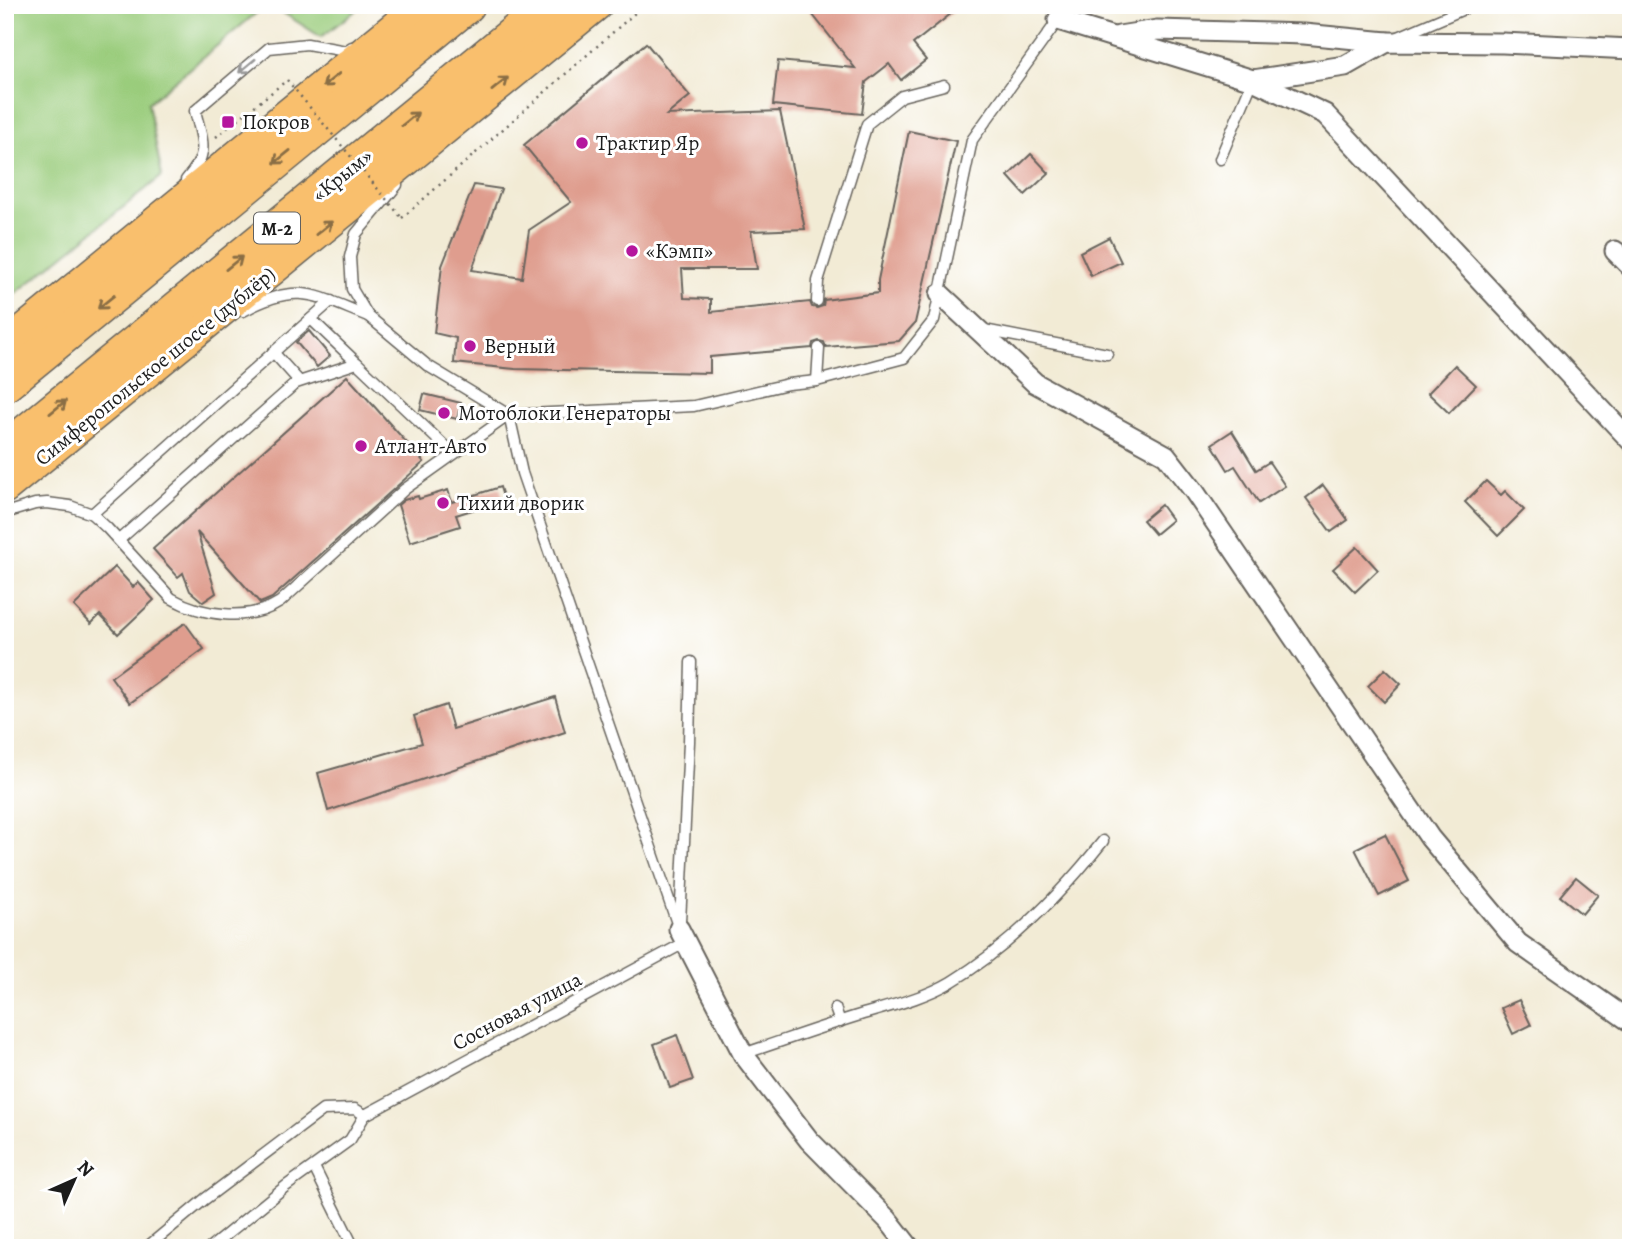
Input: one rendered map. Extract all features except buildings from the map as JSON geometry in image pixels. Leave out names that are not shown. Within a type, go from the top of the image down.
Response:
[{"type":"highway","name":"М-2","points":[[5,384],[467,5]]},
{"type":"highway","name":"«Крым»","points":[[5,450],[549,5]]},
{"type":"main road","points":[[5,345],[419,5]]},
{"type":"main road","name":"Симферопольское шоссе (дублёр)","points":[[5,488],[597,5]]},
{"type":"street","points":[[1063,13],[1114,37],[1253,80],[1325,114],[1631,441]]},
{"type":"street","points":[[1114,37],[1157,30],[1304,34],[1387,42],[1503,43],[1631,49]]},
{"type":"street","points":[[1253,80],[1345,66],[1387,42]]},
{"type":"street","points":[[1615,251],[1631,267]]},
{"type":"street","points":[[940,294],[1035,383],[1166,455],[1194,491],[1430,838],[1518,943],[1631,1022]]},
{"type":"street","points":[[683,936],[743,1054],[808,1140],[888,1220],[910,1248]]},
{"type":"lane","points":[[125,248],[201,164],[203,142],[195,111],[269,48],[307,44],[346,51],[419,5]]},
{"type":"lane","points":[[1387,42],[1473,5]]},
{"type":"lane","points":[[5,513],[47,503],[70,506],[92,514],[171,598],[181,604],[212,613],[261,612],[280,602],[405,489],[509,415],[694,406],[788,384],[817,381],[904,358],[934,320],[972,140],[1063,13]]},
{"type":"lane","points":[[1220,159],[1253,80]]},
{"type":"lane","points":[[817,301],[818,281],[867,124],[902,96],[944,85]]},
{"type":"lane","points":[[368,316],[352,289],[350,257],[356,234],[440,133]]},
{"type":"lane","points":[[184,342],[267,298],[300,293],[312,295],[368,316],[428,366],[509,415],[522,473],[683,936]]},
{"type":"lane","points":[[92,514],[331,301]]},
{"type":"lane","points":[[311,319],[453,454]]},
{"type":"lane","points":[[976,328],[1107,354]]},
{"type":"lane","points":[[817,381],[819,348]]},
{"type":"lane","points":[[273,352],[299,381]]},
{"type":"lane","points":[[119,540],[299,381],[357,363]]},
{"type":"lane","points":[[683,936],[691,662]]},
{"type":"lane","points":[[743,1054],[903,1002],[949,983],[990,955],[1038,914],[1072,881],[1103,841]]},
{"type":"lane","name":"Сосновая улица","points":[[365,1115],[683,936]]},
{"type":"lane","points":[[835,1009],[840,1021]]},
{"type":"lane","points":[[146,1248],[205,1199],[323,1110],[355,1109],[365,1115],[351,1140],[210,1248]]},
{"type":"lane","points":[[314,1167],[354,1248]]},
{"type":"path","points":[[202,148],[286,80],[402,218],[644,5]]},
{"type":"green space","points":[[5,5],[266,5],[148,103],[162,176],[5,302]]},
{"type":"green space","points":[[271,5],[363,5],[321,37]]},
{"type":"place","name":"Покров","points":[[228,122]]},
{"type":"place","name":"Трактир Яр","points":[[582,143]]},
{"type":"place","name":"«Кэмп»","points":[[632,251]]},
{"type":"place","name":"Верный","points":[[470,346]]},
{"type":"place","name":"Мотоблоки Генераторы","points":[[444,413]]},
{"type":"place","name":"Атлант-Авто","points":[[361,446]]},
{"type":"place","name":"Тихий дворик","points":[[443,503]]}]
